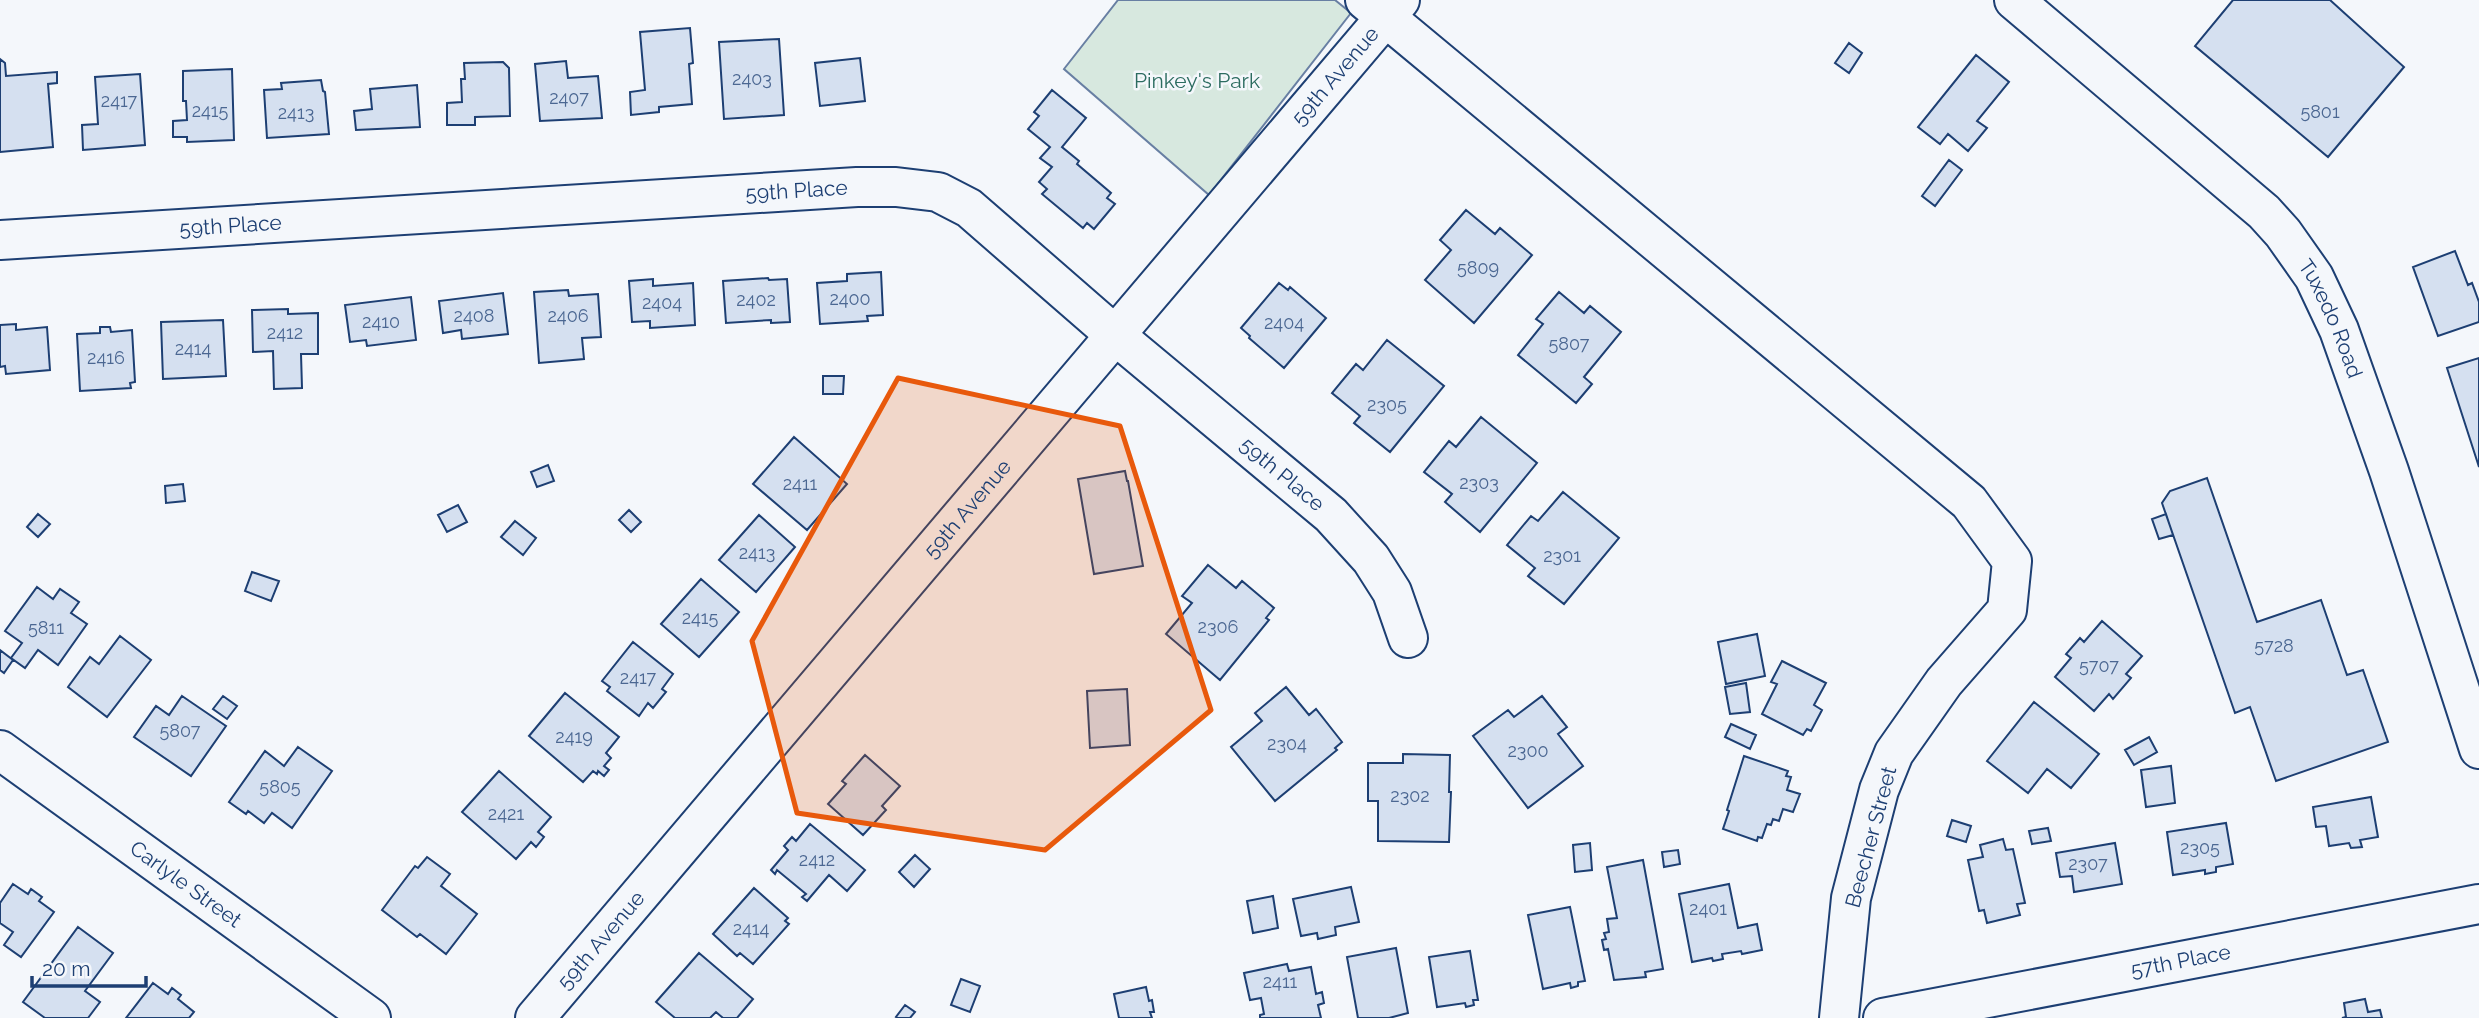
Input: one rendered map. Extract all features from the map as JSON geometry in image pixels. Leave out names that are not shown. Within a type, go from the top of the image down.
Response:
[{"type":"street","name":"Tuxedo Road","points":[[2014,0],[2264,212],[2283,233],[2314,277],[2339,330],[2389,471],[2479,748]]},
{"type":"street","name":"59th Avenue","points":[[535,1018],[1115,335],[1383,6]]},
{"type":"street","name":"Beecher Street","points":[[1383,6],[1969,502],[2012,561],[2007,610],[1944,682],[1894,753],[1879,790],[1851,898],[1839,1018]]},
{"type":"street","name":"59th Place","points":[[0,240],[857,187],[938,192],[969,208],[1115,335],[1331,515],[1371,559],[1392,592],[1408,638]]},
{"type":"street","name":"Carlyle Street","points":[[0,750],[371,1018]]},
{"type":"street","name":"57th Place","points":[[1883,1018],[2479,904]]},
{"type":"highlighted area","points":[[898,378],[1120,426],[1211,710],[1045,850],[797,813],[752,641]]},
{"type":"green space","name":"Pinkey's Park","points":[[1118,0],[1335,0],[1351,13],[1209,195],[1064,69]]},
{"type":"building","points":[[2233,0],[2330,0],[2404,67],[2328,157],[2195,46]]},
{"type":"building","points":[[690,28],[692,104],[659,107],[659,112],[631,115],[630,92],[645,90],[640,32]]},
{"type":"building","points":[[779,39],[784,115],[724,119],[719,42]]},
{"type":"building","points":[[1849,43],[1862,53],[1849,73],[1835,63]]},
{"type":"building","points":[[1976,55],[2009,82],[1977,121],[1987,128],[1968,151],[1948,134],[1940,144],[1918,127]]},
{"type":"building","points":[[860,58],[865,101],[820,106],[815,63]]},
{"type":"building","points":[[0,59],[5,63],[6,76],[57,72],[57,83],[48,84],[53,147],[0,152]]},
{"type":"building","points":[[566,61],[568,78],[598,76],[602,118],[540,121],[535,64]]},
{"type":"building","points":[[503,62],[509,68],[510,116],[475,117],[475,125],[447,125],[447,103],[462,102],[461,79],[465,79],[464,63]]},
{"type":"building","points":[[232,69],[234,140],[187,142],[187,137],[173,137],[173,121],[187,120],[186,101],[183,101],[183,71]]},
{"type":"building","points":[[140,74],[145,145],[83,150],[82,125],[98,124],[95,77]]},
{"type":"building","points":[[321,80],[325,92],[329,134],[267,138],[264,90],[282,89],[281,83]]},
{"type":"building","points":[[417,85],[420,127],[356,130],[354,111],[372,109],[370,89]]},
{"type":"building","points":[[1052,90],[1086,118],[1062,147],[1079,161],[1077,164],[1111,193],[1107,198],[1115,204],[1094,229],[1087,223],[1083,228],[1042,194],[1047,189],[1039,182],[1052,167],[1040,158],[1050,147],[1028,129],[1039,116],[1034,112]]},
{"type":"building","points":[[1949,160],[1962,170],[1935,206],[1922,196]]},
{"type":"building","points":[[1466,210],[1495,234],[1500,228],[1532,255],[1474,323],[1425,280],[1451,250],[1440,240]]},
{"type":"building","points":[[2455,251],[2468,285],[2472,283],[2479,302],[2479,322],[2438,336],[2413,267]]},
{"type":"building","points":[[881,272],[883,315],[867,316],[868,321],[820,324],[817,283],[847,281],[847,274]]},
{"type":"building","points":[[653,279],[653,286],[693,283],[695,325],[650,328],[650,321],[632,322],[629,281]]},
{"type":"building","points":[[787,279],[790,322],[771,323],[771,320],[726,323],[723,281]]},
{"type":"building","points":[[1279,283],[1288,290],[1290,287],[1326,318],[1284,368],[1241,328]]},
{"type":"building","points":[[568,290],[569,296],[598,294],[601,337],[582,338],[584,359],[539,363],[534,292]]},
{"type":"building","points":[[1559,292],[1584,313],[1590,306],[1621,332],[1584,377],[1592,384],[1576,403],[1518,355],[1543,324],[1536,319]]},
{"type":"building","points":[[503,293],[508,334],[462,339],[461,330],[443,333],[439,301]]},
{"type":"building","points":[[411,297],[416,340],[367,346],[366,340],[350,342],[345,305]]},
{"type":"building","points":[[288,309],[288,314],[318,313],[318,354],[301,354],[302,388],[274,389],[273,351],[253,352],[252,310]]},
{"type":"building","points":[[223,320],[226,376],[163,379],[161,322]]},
{"type":"building","points":[[16,324],[16,330],[47,327],[50,370],[6,374],[5,366],[0,367],[0,325]]},
{"type":"building","points":[[100,327],[110,327],[111,332],[132,330],[135,382],[130,383],[131,388],[80,391],[77,334],[100,333]]},
{"type":"building","points":[[1387,340],[1444,386],[1390,452],[1354,423],[1360,416],[1332,393],[1356,364],[1363,370]]},
{"type":"building","points":[[2479,358],[2479,467],[2447,368]]},
{"type":"building","points":[[823,376],[844,376],[843,394],[823,394]]},
{"type":"building","points":[[1481,417],[1537,463],[1480,532],[1445,502],[1452,494],[1424,472],[1449,441],[1456,447]]},
{"type":"building","points":[[794,437],[847,484],[807,530],[753,484]]},
{"type":"building","points":[[548,465],[554,481],[537,487],[531,472]]},
{"type":"building","points":[[1125,471],[1143,566],[1094,574],[1078,479]]},
{"type":"building","points":[[2207,478],[2257,622],[2321,600],[2347,675],[2363,670],[2388,742],[2276,781],[2250,707],[2235,713],[2162,503],[2170,491]]},
{"type":"building","points":[[183,484],[185,501],[166,503],[165,486]]},
{"type":"building","points":[[1563,492],[1619,538],[1564,604],[1528,576],[1535,568],[1507,545],[1531,516],[1538,521]]},
{"type":"building","points":[[458,505],[467,522],[447,532],[438,515]]},
{"type":"building","points":[[629,510],[641,522],[631,532],[619,520]]},
{"type":"building","points":[[38,514],[50,524],[38,537],[27,527]]},
{"type":"building","points":[[2166,514],[2173,535],[2159,539],[2152,519]]},
{"type":"building","points":[[759,515],[795,547],[756,592],[719,560]]},
{"type":"building","points":[[515,521],[536,538],[523,555],[501,537]]},
{"type":"building","points":[[1208,565],[1236,588],[1242,581],[1274,608],[1266,618],[1269,620],[1220,680],[1166,634],[1192,603],[1182,596]]},
{"type":"building","points":[[252,572],[279,581],[271,601],[245,591]]},
{"type":"building","points":[[701,579],[739,612],[699,657],[661,624]]},
{"type":"building","points":[[37,587],[53,599],[60,589],[79,602],[71,613],[87,624],[58,665],[38,650],[25,668],[11,658],[22,643],[5,631]]},
{"type":"building","points":[[2102,621],[2142,656],[2126,674],[2131,678],[2113,699],[2109,694],[2094,711],[2055,677],[2071,658],[2066,654],[2080,638],[2084,642]]},
{"type":"building","points":[[1757,634],[1765,676],[1726,684],[1718,642]]},
{"type":"building","points":[[120,636],[151,660],[107,717],[68,687],[90,657],[99,664]]},
{"type":"building","points":[[633,642],[673,674],[662,689],[666,692],[653,708],[648,703],[639,716],[607,691],[610,687],[602,681]]},
{"type":"building","points":[[0,650],[13,660],[4,673],[0,670]]},
{"type":"building","points":[[1782,661],[1826,683],[1814,705],[1822,710],[1811,731],[1807,729],[1803,735],[1762,714],[1777,684],[1771,682]]},
{"type":"building","points":[[1746,683],[1750,712],[1730,714],[1725,687]]},
{"type":"building","points":[[1286,687],[1309,715],[1316,709],[1342,742],[1335,748],[1337,750],[1275,801],[1231,747],[1262,721],[1255,713]]},
{"type":"building","points":[[1127,689],[1130,745],[1090,748],[1087,691]]},
{"type":"building","points":[[565,693],[619,737],[606,753],[611,758],[604,766],[609,770],[604,776],[593,771],[583,782],[529,736]]},
{"type":"building","points":[[182,696],[226,726],[191,776],[134,737],[156,706],[169,715]]},
{"type":"building","points":[[223,696],[237,706],[227,719],[213,709]]},
{"type":"building","points":[[1542,696],[1567,727],[1558,734],[1583,766],[1528,808],[1473,736],[1508,710],[1514,717]]},
{"type":"building","points":[[2034,702],[2099,754],[2071,788],[2047,769],[2028,793],[1987,761]]},
{"type":"building","points":[[1731,724],[1756,735],[1750,749],[1725,737]]},
{"type":"building","points":[[2149,737],[2157,752],[2134,765],[2125,750]]},
{"type":"building","points":[[298,747],[332,771],[292,828],[272,813],[264,823],[229,802],[265,751],[284,766]]},
{"type":"building","points":[[1403,754],[1450,755],[1449,842],[1378,841],[1378,801],[1368,801],[1368,763],[1403,763]]},
{"type":"building","points":[[865,755],[900,786],[882,806],[886,810],[863,835],[828,804],[846,784],[842,781]]},
{"type":"building","points":[[1744,756],[1788,771],[1786,776],[1791,777],[1787,790],[1800,794],[1793,812],[1783,809],[1779,821],[1773,819],[1771,825],[1767,824],[1762,838],[1758,837],[1757,841],[1723,829]]},
{"type":"building","points":[[2171,766],[2175,803],[2146,807],[2141,770]]},
{"type":"building","points":[[499,771],[551,817],[538,832],[544,837],[536,847],[531,842],[516,859],[462,812]]},
{"type":"building","points":[[2371,797],[2378,837],[2360,840],[2362,847],[2351,848],[2349,843],[2329,846],[2326,826],[2316,827],[2313,807]]},
{"type":"building","points":[[1952,820],[1971,826],[1966,842],[1947,836]]},
{"type":"building","points":[[2226,823],[2233,864],[2216,867],[2216,872],[2205,874],[2205,870],[2173,875],[2167,832]]},
{"type":"building","points":[[810,824],[865,870],[847,891],[829,875],[807,901],[802,897],[806,894],[777,870],[775,874],[771,870],[788,850],[784,846],[792,837],[796,841]]},
{"type":"building","points":[[2048,828],[2051,841],[2032,844],[2029,831]]},
{"type":"building","points":[[2003,839],[2006,850],[2013,849],[2025,903],[2017,904],[2020,915],[1987,923],[1984,910],[1979,911],[1968,860],[1983,857],[1980,845]]},
{"type":"building","points":[[1590,843],[1592,870],[1575,872],[1573,845]]},
{"type":"building","points":[[2115,843],[2122,884],[2074,892],[2072,876],[2060,877],[2056,853]]},
{"type":"building","points":[[1678,850],[1680,864],[1664,867],[1662,852]]},
{"type":"building","points":[[915,855],[930,869],[914,887],[899,872]]},
{"type":"building","points":[[427,857],[450,874],[441,886],[477,914],[446,954],[420,934],[417,937],[382,910],[415,866],[418,868]]},
{"type":"building","points":[[1643,860],[1663,969],[1645,972],[1646,977],[1614,980],[1608,949],[1604,950],[1602,940],[1606,939],[1604,933],[1609,932],[1607,919],[1617,918],[1607,867]]},
{"type":"building","points":[[13,884],[28,894],[31,889],[42,897],[39,901],[54,912],[21,957],[4,945],[13,932],[0,923],[0,903]]},
{"type":"building","points":[[1729,884],[1738,928],[1757,924],[1762,950],[1722,954],[1723,959],[1692,962],[1679,894]]},
{"type":"building","points":[[1351,887],[1359,922],[1335,927],[1336,935],[1318,939],[1317,933],[1301,936],[1293,899]]},
{"type":"building","points":[[754,888],[788,918],[785,921],[789,924],[753,964],[740,953],[737,956],[713,934]]},
{"type":"building","points":[[1273,896],[1278,928],[1253,933],[1247,901]]},
{"type":"building","points":[[1570,907],[1585,981],[1578,982],[1578,986],[1571,988],[1570,983],[1543,989],[1528,915]]},
{"type":"building","points":[[78,927],[113,953],[85,991],[100,1002],[88,1018],[45,1018],[23,1002]]},
{"type":"building","points":[[1396,948],[1408,1013],[1389,1018],[1358,1018],[1347,957]]},
{"type":"building","points":[[1470,951],[1478,1000],[1473,1000],[1474,1005],[1466,1007],[1465,1003],[1437,1007],[1429,957]]},
{"type":"building","points":[[699,953],[753,999],[737,1018],[723,1018],[716,1012],[710,1018],[675,1018],[656,1002]]},
{"type":"building","points":[[1287,964],[1289,971],[1311,967],[1316,994],[1322,992],[1324,1003],[1318,1005],[1321,1018],[1260,1018],[1260,1015],[1264,1014],[1261,998],[1250,1000],[1244,973]]},
{"type":"building","points":[[961,979],[980,986],[970,1012],[951,1005]]},
{"type":"building","points":[[153,983],[168,994],[172,988],[181,995],[178,999],[194,1012],[189,1018],[126,1018]]},
{"type":"building","points":[[1146,987],[1149,1001],[1152,1000],[1152,1018],[1119,1018],[1114,994]]},
{"type":"building","points":[[2365,999],[2368,1012],[2380,1010],[2382,1018],[2342,1018],[2346,1017],[2344,1003]]},
{"type":"building","points":[[905,1005],[915,1012],[910,1018],[896,1017]]}]
